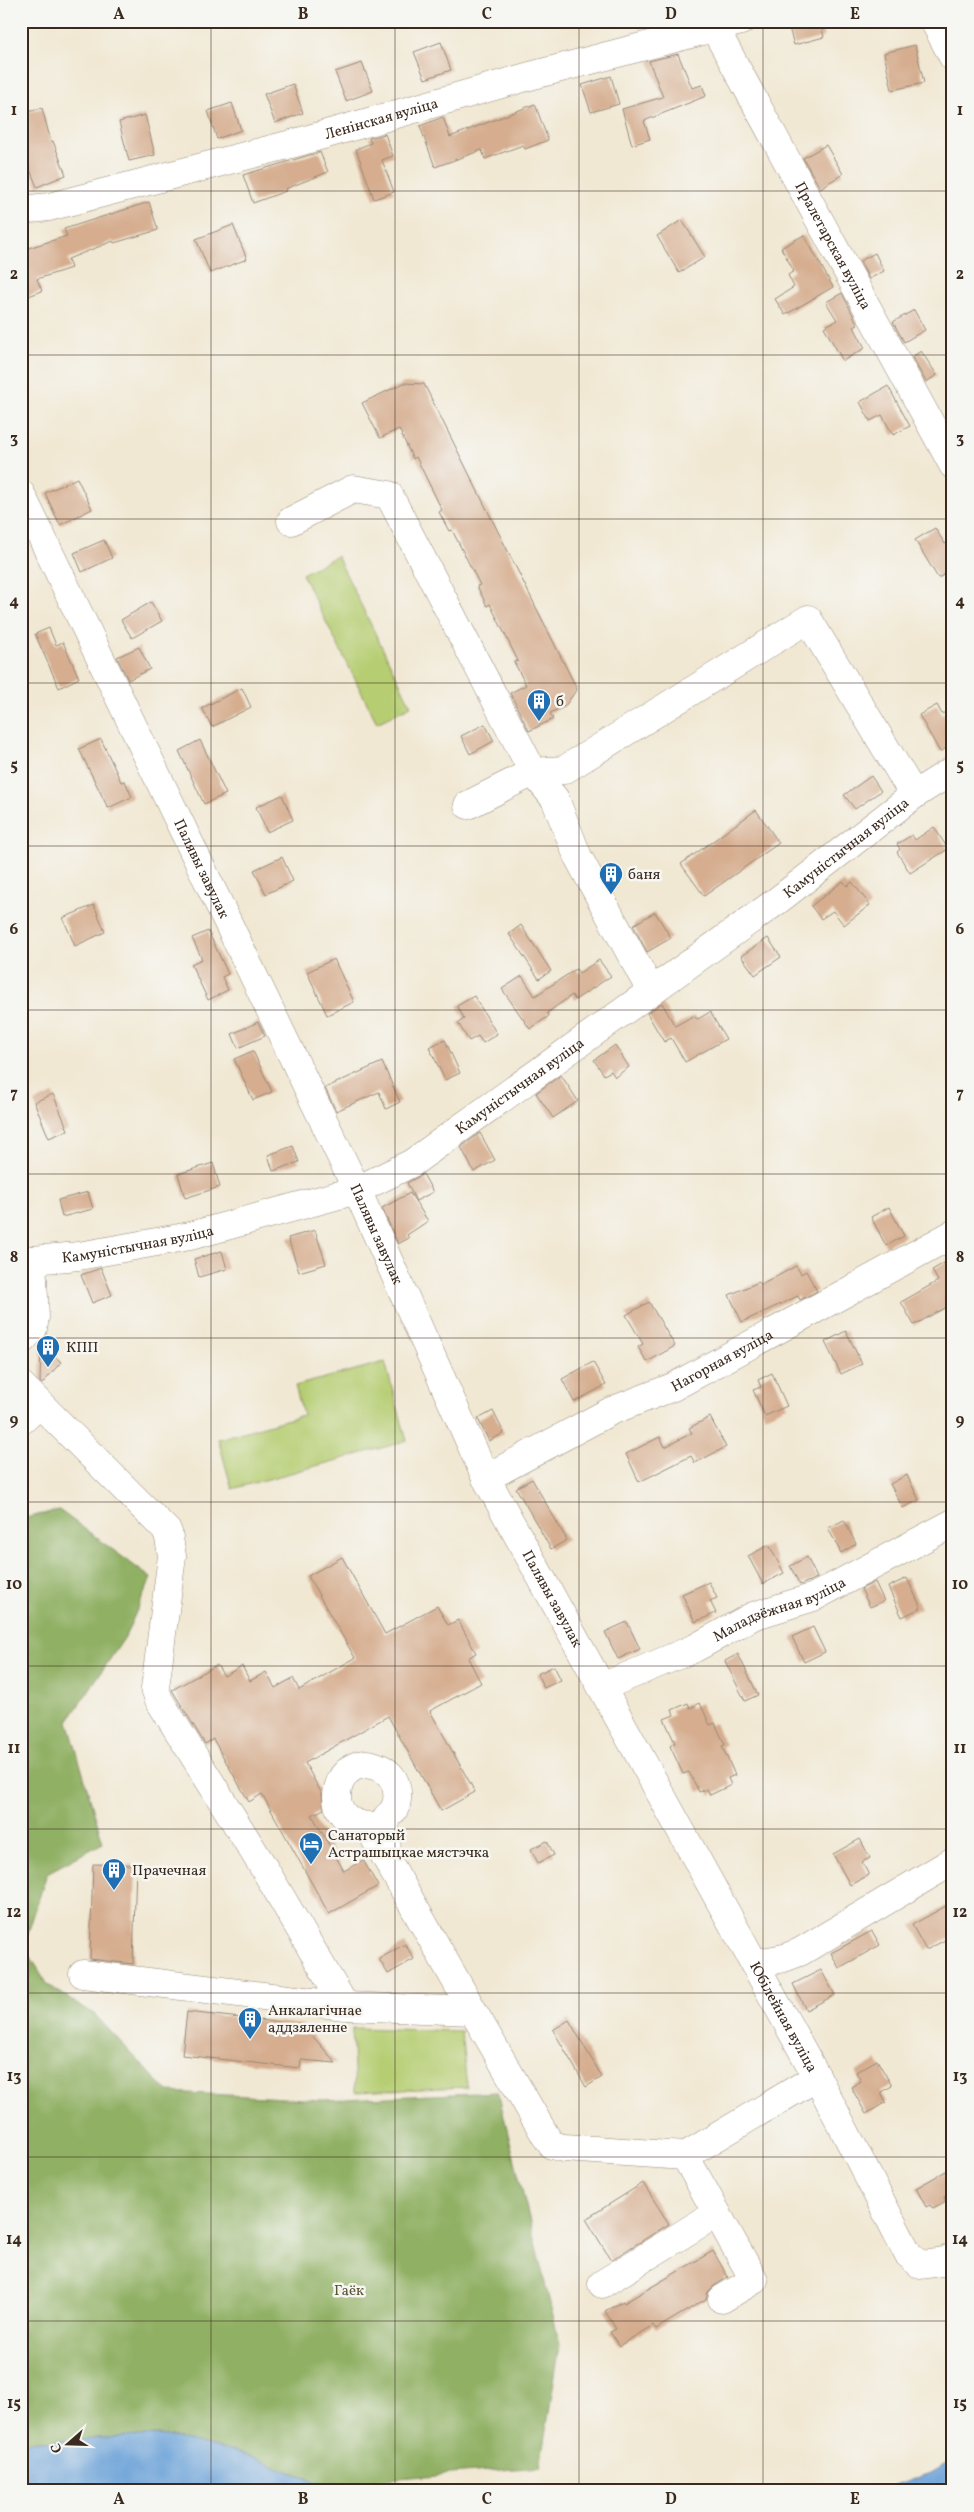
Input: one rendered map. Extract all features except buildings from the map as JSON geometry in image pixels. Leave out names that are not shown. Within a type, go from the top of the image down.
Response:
[{"type":"street","name":"Ленінская вуліца","points":[[21,210],[48,207],[295,143],[704,26],[741,21]]},
{"type":"street","points":[[934,21],[953,57]]},
{"type":"street","name":"Пралетарская вуліца","points":[[704,26],[953,464]]},
{"type":"street","points":[[291,521],[353,489],[389,495],[533,772],[555,799],[578,857],[651,991]]},
{"type":"street","name":"Палявы завулак","points":[[21,494],[357,1190],[486,1478],[754,1964]]},
{"type":"street","points":[[468,805],[533,772],[564,770],[808,619],[914,795]]},
{"type":"street","name":"Камуністычная вуліца","points":[[27,1261],[79,1256],[190,1236],[357,1190],[412,1163],[777,901],[914,795],[953,770]]},
{"type":"street","name":"Нагорная вуліца","points":[[486,1478],[611,1411],[673,1387],[953,1234]]},
{"type":"street","points":[[21,1341],[33,1329],[35,1317],[27,1261]]},
{"type":"street","points":[[27,1403],[168,1532],[172,1556],[155,1688],[157,1694],[264,1868],[345,2006]]},
{"type":"street","name":"Маладзёжная вуліца","points":[[602,1688],[695,1648],[753,1616],[814,1596],[953,1523]]},
{"type":"street","points":[[388,1860],[473,2011],[552,2145],[564,2148],[685,2156],[816,2077]]},
{"type":"street","name":"Юбілейная вуліца","points":[[953,1861],[800,1952],[784,1958],[754,1964],[816,2077],[908,2254],[922,2265],[944,2262],[953,2258]]},
{"type":"street","points":[[83,1974],[345,2006],[473,2011]]},
{"type":"street","points":[[685,2156],[754,2280],[722,2299]]},
{"type":"street","points":[[602,2284],[717,2213]]},
{"type":"green space","points":[[337,556],[411,706],[377,723],[302,574]]},
{"type":"green space","points":[[385,1362],[407,1441],[232,1489],[218,1439],[303,1415],[295,1386]]},
{"type":"green space","name":"Гаёк","points":[[59,1510],[151,1578],[125,1637],[68,1721],[103,1843],[47,1873],[24,1946],[48,1985],[94,2014],[168,2092],[323,2100],[498,2092],[560,2344],[540,2467],[322,2484],[243,2454],[161,2435],[21,2442],[21,1519]]},
{"type":"green space","points":[[352,2028],[461,2031],[467,2087],[355,2092]]},
{"type":"water","points":[[161,2435],[243,2454],[322,2484],[356,2491],[21,2491],[21,2442]]},
{"type":"water","points":[[953,2460],[953,2491],[881,2491],[930,2473]]},
{"type":"place","name":"б","points":[[539,722]]},
{"type":"place","name":"баня","points":[[611,895]]},
{"type":"place","name":"КПП","points":[[48,1368]]},
{"type":"place","name":"Санаторый Астрашыцкае мястэчка","points":[[311,1865]]},
{"type":"place","name":"Прачечная","points":[[114,1891]]},
{"type":"place","name":"Анкалагічнае аддзяленне","points":[[250,2040]]}]
